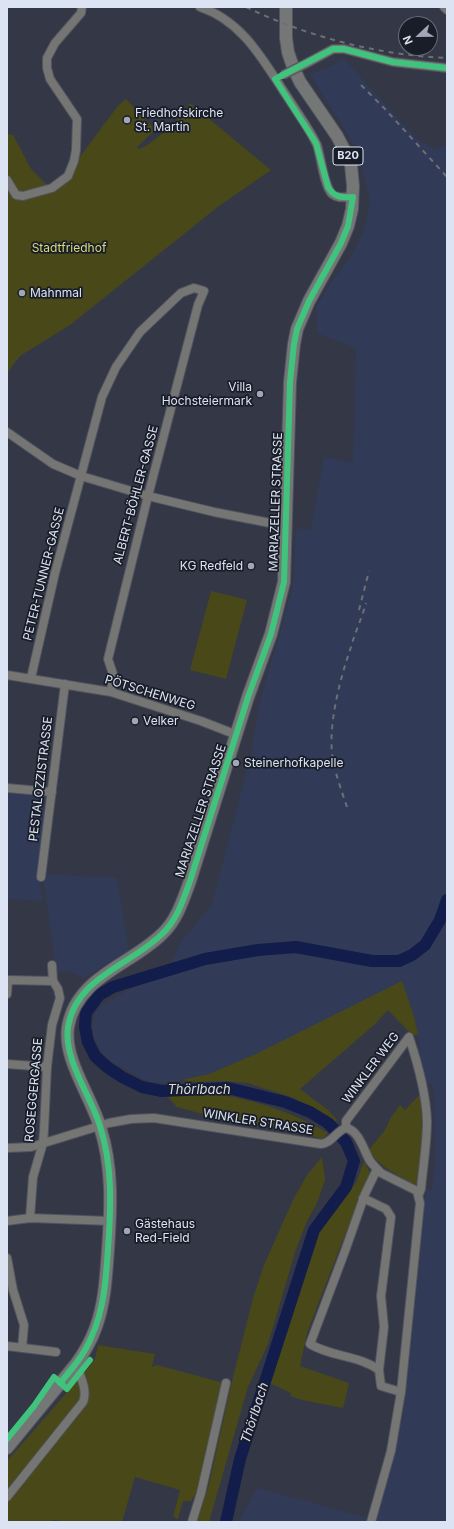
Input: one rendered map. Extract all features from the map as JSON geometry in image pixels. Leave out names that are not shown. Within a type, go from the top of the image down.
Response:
[{"type":"main road","name":"MARIAZELLER STRASSE","points":[[7,1448],[76,1364],[91,1340],[102,1305],[106,1283],[110,1221],[110,1176],[100,1126],[72,1059],[68,1037],[68,1028],[71,1015],[78,1000],[84,992],[104,975],[146,949],[168,927],[179,910],[190,881],[248,697],[271,634],[282,593],[286,568],[290,382],[294,344],[297,329],[309,301],[341,243],[348,226],[353,197],[353,177],[346,153],[337,136],[300,82],[293,67],[288,52],[286,38],[286,7]]},
{"type":"street","points":[[7,180],[16,195],[23,196],[52,188],[68,176],[74,161],[76,150],[77,118],[50,79],[47,68],[47,58],[55,43],[81,13],[82,7]]},
{"type":"street","points":[[200,7],[230,22],[254,47],[279,77],[316,143],[328,187],[332,193],[340,197],[353,197]]},
{"type":"street","points":[[444,7],[447,10]]},
{"type":"street","points":[[279,77],[333,50],[344,49],[393,62],[447,68]]},
{"type":"street","name":"PETER-TUNNER-GASSE","points":[[31,678],[55,573],[102,397],[116,367],[140,332],[181,293],[194,288],[204,291],[198,305]]},
{"type":"street","name":"ALBERT-BÖHLER-GASSE","points":[[111,692],[113,674],[108,659],[148,496],[198,305]]},
{"type":"street","points":[[7,432],[53,464],[81,476],[148,496],[214,512],[275,524],[287,524]]},
{"type":"street","name":"PÖTSCHENWEG","points":[[7,676],[31,678],[111,692],[202,721],[237,735]]},
{"type":"street","name":"PESTALOZZISTRASSE","points":[[41,877],[65,684]]},
{"type":"street","points":[[7,788],[52,792]]},
{"type":"street","name":"ROSEGGERGASSE","points":[[30,1218],[33,1177],[43,1143],[47,1067],[52,1025],[60,998],[58,989],[53,981],[52,965]]},
{"type":"street","points":[[7,994],[7,980],[53,981]]},
{"type":"street","name":"WINKLER WEG","points":[[344,1128],[346,1121],[409,1037],[416,1058],[423,1090],[427,1122],[421,1189],[419,1194]]},
{"type":"street","points":[[7,1064],[47,1067]]},
{"type":"street","name":"WINKLER STRASSE","points":[[7,1148],[31,1147],[57,1138],[131,1119],[154,1118],[178,1121],[321,1144],[325,1144],[330,1141],[344,1128]]},
{"type":"street","points":[[344,1128],[352,1130],[370,1161],[381,1173],[415,1190],[419,1194],[420,1204],[401,1392],[391,1452],[371,1522]]},
{"type":"street","points":[[377,1169],[363,1198],[346,1251],[310,1344],[321,1350],[373,1366],[378,1370]]},
{"type":"street","points":[[363,1198],[386,1209],[391,1217],[381,1296],[384,1327],[378,1370],[381,1386],[401,1392]]},
{"type":"street","points":[[7,1220],[30,1218],[110,1221]]},
{"type":"street","points":[[7,1258],[24,1326],[22,1348]]},
{"type":"street","points":[[7,1346],[56,1352]]},
{"type":"street","points":[[7,1497],[83,1402],[86,1396],[76,1364]]},
{"type":"street","points":[[192,1522],[201,1493],[226,1383]]},
{"type":"shaded area","points":[[344,59],[419,141],[435,149],[447,145],[447,1522],[239,1522],[257,1488],[375,1520],[395,1455],[402,1419],[411,1349],[426,1189],[432,1190],[435,1156],[434,1095],[432,1084],[425,1085],[417,1051],[420,1045],[414,1016],[401,981],[258,1053],[209,1074],[168,1083],[149,1082],[112,1062],[102,1054],[93,1035],[93,1022],[95,1013],[102,1005],[170,967],[180,943],[212,905],[251,754],[260,701],[293,586],[296,528],[311,530],[324,457],[353,463],[356,348],[317,333],[317,306],[334,278],[351,257],[363,233],[370,205],[366,181],[355,146],[310,74],[327,68]]},
{"type":"shaded area","points":[[7,793],[46,797],[38,873],[43,901],[7,899]]},
{"type":"shaded area","points":[[43,874],[117,878],[129,950],[84,978],[70,972],[56,971]]},
{"type":"green space","name":"Stadtfriedhof","points":[[126,99],[155,130],[137,147],[139,149],[146,146],[171,127],[190,103],[271,170],[219,206],[70,325],[20,356],[7,373],[7,134],[13,135],[31,169],[52,190],[75,169],[79,158],[118,106]]},
{"type":"green space","points":[[211,591],[247,600],[226,679],[190,670]]},
{"type":"green space","points":[[402,981],[414,1016],[418,1035],[412,1035],[388,1010],[374,1025],[300,1089],[328,1110],[337,1120],[335,1122],[294,1098],[248,1083],[226,1081],[198,1082],[181,1080],[209,1074],[258,1053]]},
{"type":"green space","points":[[164,1093],[215,1094],[251,1101],[290,1114],[328,1133],[322,1139],[286,1128],[210,1116],[177,1107]]},
{"type":"green space","points":[[421,1093],[423,1139],[418,1186],[385,1167],[368,1151],[385,1130],[390,1119],[400,1105],[405,1110]]},
{"type":"green space","points":[[322,1157],[325,1180],[317,1203],[307,1221],[296,1249],[268,1344],[248,1387],[209,1522],[197,1522],[209,1484],[232,1381],[253,1298],[264,1265],[293,1200],[307,1175]]},
{"type":"green space","points":[[364,1161],[371,1175],[362,1191],[307,1333],[300,1366],[349,1383],[343,1408],[302,1400],[290,1396],[291,1393],[269,1383],[285,1326],[315,1239],[333,1208],[356,1183]]},
{"type":"green space","points":[[98,1345],[155,1354],[152,1367],[157,1365],[223,1384],[199,1488],[191,1501],[183,1501],[178,1519],[173,1517],[180,1490],[135,1477],[122,1522],[69,1522],[54,1520],[50,1522],[7,1522],[7,1461],[90,1366],[95,1359]]},
{"type":"waterway","name":"Thörlbach","points":[[226,1522],[240,1459],[314,1230],[346,1187],[354,1161],[346,1142],[328,1123],[310,1112],[285,1102],[228,1088],[162,1091],[142,1087],[122,1077],[107,1067],[95,1056],[88,1042],[85,1027],[86,1013],[99,995],[113,987],[205,959],[258,950],[296,947],[372,961],[399,961],[412,955],[425,945],[440,920],[447,900]]},
{"type":"railway","points":[[246,7],[294,27],[344,43],[395,53],[447,58]]},
{"type":"railway","points":[[361,85],[447,177]]},
{"type":"railway","points":[[359,610],[369,571]]},
{"type":"railway","points":[[347,807],[337,778],[333,760],[333,718],[343,674],[366,603]]},
{"type":"cycle path","points":[[60,1383],[85,1350],[99,1317],[104,1295],[110,1203],[109,1172],[104,1141],[96,1114],[79,1077],[70,1052],[68,1027],[73,1010],[82,996],[93,984],[106,973],[135,955],[162,934],[172,922],[179,909],[190,881],[248,697],[271,634],[284,582],[290,382],[297,329],[309,301],[341,243],[348,226],[353,197],[335,195],[328,187],[316,143],[275,79],[333,49],[344,49],[393,62],[447,68]]},
{"type":"cycle path","points":[[7,1439],[34,1406],[54,1377],[67,1389],[90,1360]]},
{"type":"place","name":"Friedhofskirche St. Martin","points":[[127,120]]},
{"type":"place","name":"Mahnmal","points":[[22,293]]},
{"type":"place","name":"Villa Hochsteiermark","points":[[260,394]]},
{"type":"place","name":"KG Redfeld","points":[[251,566]]},
{"type":"place","name":"Velker","points":[[135,721]]},
{"type":"place","name":"Steinerhofkapelle","points":[[236,763]]},
{"type":"place","name":"Gästehaus Red-Field","points":[[127,1231]]}]
